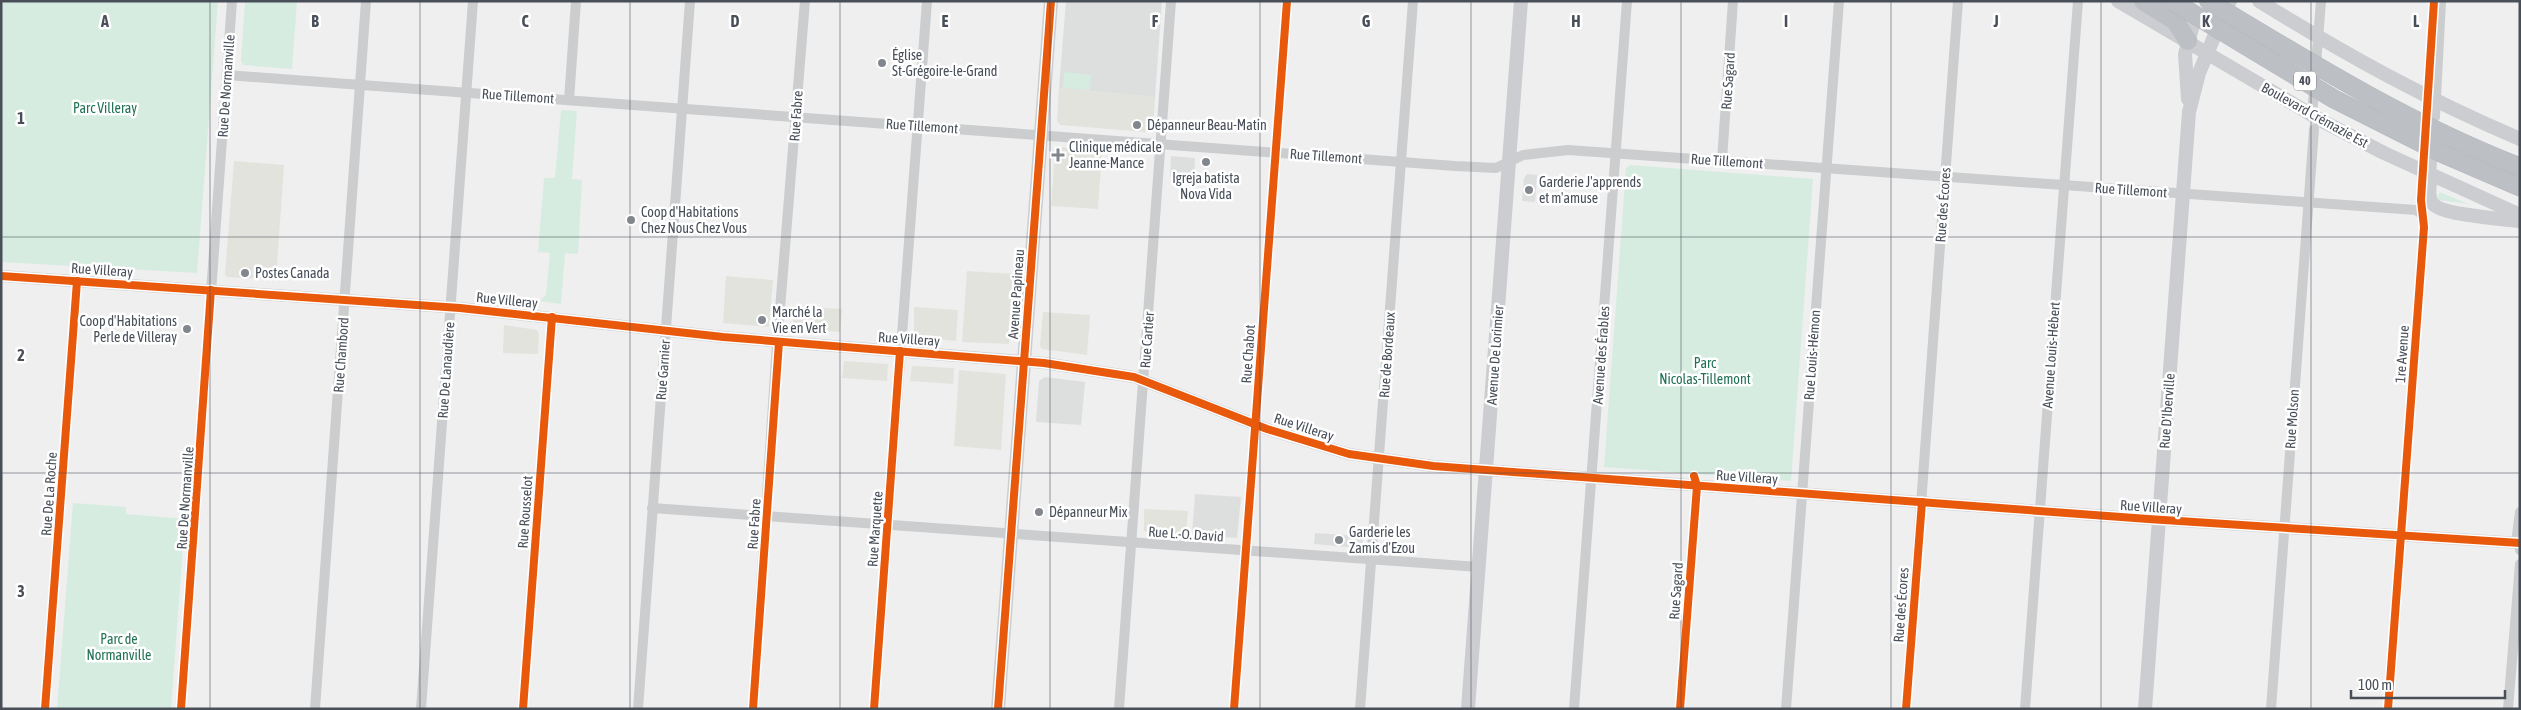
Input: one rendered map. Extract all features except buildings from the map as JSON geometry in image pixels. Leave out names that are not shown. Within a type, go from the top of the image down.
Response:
[{"type":"highway","points":[[2143,1],[2191,33]]},
{"type":"highway","name":"40","points":[[2172,1],[2360,113],[2450,158],[2520,187]]},
{"type":"highway","name":"40","points":[[2208,1],[2375,100],[2454,139],[2520,167]]},
{"type":"main road","name":"Avenue Papineau","points":[[998,709],[1050,1]]},
{"type":"main road","name":"Avenue De Lorimier","points":[[1468,709],[1521,1]]},
{"type":"main road","name":"Boulevard Crémazie Est","points":[[2118,1],[2175,36],[2191,33],[2207,52],[2313,122],[2431,168],[2520,215]]},
{"type":"main road","points":[[2259,1],[2398,83],[2520,139]]},
{"type":"main road","name":"Rue D'Iberville","points":[[2145,709],[2189,112],[2186,54],[2191,33]]},
{"type":"main road","name":"Rue D'Iberville","points":[[2189,112],[2199,72],[2214,37]]},
{"type":"main road","points":[[2431,168],[2429,196],[2432,204],[2437,208],[2520,221]]},
{"type":"street","name":"Rue De Normanville","points":[[181,709],[232,1]]},
{"type":"street","name":"Rue Chambord","points":[[315,709],[366,1]]},
{"type":"street","name":"Rue De Lanaudière","points":[[421,709],[472,1]]},
{"type":"street","points":[[570,100],[576,1]]},
{"type":"street","name":"Rue Garnier","points":[[638,709],[690,1]]},
{"type":"street","name":"Rue Fabre","points":[[752,709],[804,1]]},
{"type":"street","name":"Rue Marquette","points":[[874,709],[927,1]]},
{"type":"street","name":"Rue Cartier","points":[[1119,709],[1171,1]]},
{"type":"street","name":"Rue Chabot","points":[[1234,709],[1287,1]]},
{"type":"street","name":"Rue de Bordeaux","points":[[1360,709],[1413,1]]},
{"type":"street","name":"Avenue des Érables","points":[[1574,709],[1627,1]]},
{"type":"street","name":"Rue Sagard","points":[[1722,160],[1733,1]]},
{"type":"street","name":"Rue Louis-Hémon","points":[[1786,709],[1839,1]]},
{"type":"street","name":"Rue des Écores","points":[[1906,709],[1958,1]]},
{"type":"street","name":"Avenue Louis-Hébert","points":[[2025,709],[2078,1]]},
{"type":"street","name":"Rue Molson","points":[[2271,709],[2321,1]]},
{"type":"street","points":[[2435,117],[2441,1]]},
{"type":"street","name":"Rue Tillemont","points":[[227,75],[1496,168],[1523,155],[1553,151],[1615,153],[2412,209],[2422,213]]},
{"type":"street","name":"1re Avenue","points":[[2388,709],[2424,227],[2422,213]]},
{"type":"street","name":"Rue Villeray","points":[[1,276],[451,307],[779,342],[1024,360],[1125,375],[1255,425],[1318,446],[1379,460],[1592,479],[2519,545]]},
{"type":"street","name":"Rue De La Roche","points":[[45,709],[77,281]]},
{"type":"street","name":"Rue Rousselot","points":[[523,709],[552,317]]},
{"type":"street","name":"Rue Sagard","points":[[1680,709],[1697,486]]},
{"type":"street","name":"Rue L.-O. David","points":[[652,508],[1371,561],[1479,567]]},
{"type":"street","points":[[2519,545],[2520,512]]},
{"type":"street","points":[[2508,709],[2520,564]]},
{"type":"shaded area","points":[[1066,1],[1162,1],[1155,97],[1059,88]]},
{"type":"shaded area","points":[[1059,88],[1155,97],[1153,128],[1146,132],[1060,125],[1057,121]]},
{"type":"shaded area","points":[[1060,147],[1102,150],[1098,209],[1051,206],[1055,151]]},
{"type":"shaded area","points":[[1171,156],[1195,158],[1194,178],[1170,177]]},
{"type":"shaded area","points":[[234,161],[284,165],[276,280],[227,277],[225,275]]},
{"type":"shaded area","name":"Garderie J'apprends et m'amuse","points":[[1527,174],[1537,175],[1535,202],[1522,201],[1524,178]]},
{"type":"shaded area","points":[[967,271],[1015,274],[1009,344],[962,342]]},
{"type":"shaded area","points":[[726,276],[773,280],[769,327],[723,323]]},
{"type":"shaded area","points":[[793,306],[842,309],[840,332],[793,328]]},
{"type":"shaded area","points":[[914,307],[958,310],[956,341],[914,337]]},
{"type":"shaded area","points":[[1043,312],[1090,315],[1087,355],[1042,349],[1040,346]]},
{"type":"shaded area","points":[[504,325],[537,330],[539,334],[538,354],[503,353]]},
{"type":"shaded area","points":[[844,361],[888,364],[887,381],[842,378]]},
{"type":"shaded area","points":[[912,366],[954,368],[953,384],[910,381]]},
{"type":"shaded area","points":[[959,370],[1006,374],[1001,450],[954,446]]},
{"type":"shaded area","points":[[1045,377],[1085,382],[1081,425],[1036,422],[1039,381]]},
{"type":"shaded area","points":[[1195,494],[1241,497],[1237,538],[1192,535]]},
{"type":"shaded area","points":[[1144,509],[1188,511],[1186,534],[1144,531]]},
{"type":"shaded area","name":"Garderie les Zamis d'Ezou","points":[[1315,533],[1363,536],[1363,545],[1360,548],[1314,544]]},
{"type":"green space","name":"Parc Villeray","points":[[1,1],[218,1],[197,273],[1,262]]},
{"type":"green space","points":[[245,1],[297,1],[292,69],[243,65],[241,60]]},
{"type":"green space","points":[[1064,72],[1091,75],[1090,90],[1063,88]]},
{"type":"green space","points":[[561,110],[577,111],[572,179],[582,180],[578,254],[565,253],[561,304],[540,301],[546,295],[550,253],[538,252],[544,178],[555,178]]},
{"type":"green space","name":"Parc Nicolas-Tillemont","points":[[1630,165],[1813,179],[1791,481],[1604,467],[1626,168]]},
{"type":"green space","points":[[2440,192],[2468,204],[2439,200],[2437,197]]},
{"type":"green space","name":"Parc de Normanville","points":[[73,503],[126,507],[126,514],[185,519],[171,709],[57,709]]},
{"type":"cycle path","points":[[998,709],[1051,1]]},
{"type":"cycle path","points":[[1234,709],[1287,1]]},
{"type":"cycle path","points":[[2388,709],[2424,227],[2421,200],[2434,1]]},
{"type":"cycle path","points":[[1,276],[460,308],[723,337],[1044,363],[1134,377],[1267,429],[1349,454],[1433,466],[2148,519],[2520,543]]},
{"type":"cycle path","points":[[45,709],[77,281]]},
{"type":"cycle path","points":[[181,709],[211,290]]},
{"type":"cycle path","points":[[523,709],[552,317]]},
{"type":"cycle path","points":[[753,709],[779,342]]},
{"type":"cycle path","points":[[874,709],[900,351]]},
{"type":"cycle path","points":[[1680,709],[1697,486],[1694,476]]},
{"type":"cycle path","points":[[1906,709],[1922,502]]},
{"type":"place","name":"Église St-Grégoire-le-Grand","points":[[882,63]]},
{"type":"place","name":"Dépanneur Beau-Matin","points":[[1137,125]]},
{"type":"place","name":"Clinique médicale Jeanne-Mance","points":[[1058,155]]},
{"type":"place","name":"Igreja batista Nova Vida","points":[[1206,162]]},
{"type":"place","name":"Garderie J'apprends et m'amuse","points":[[1529,190]]},
{"type":"place","name":"Coop d'Habitations Chez Nous Chez Vous","points":[[631,220]]},
{"type":"place","name":"Postes Canada","points":[[245,273]]},
{"type":"place","name":"Marché la Vie en Vert","points":[[762,320]]},
{"type":"place","name":"Coop d'Habitations Perle de Villeray","points":[[187,329]]},
{"type":"place","name":"Dépanneur Mix","points":[[1039,512]]},
{"type":"place","name":"Garderie les Zamis d'Ezou","points":[[1339,540]]}]
